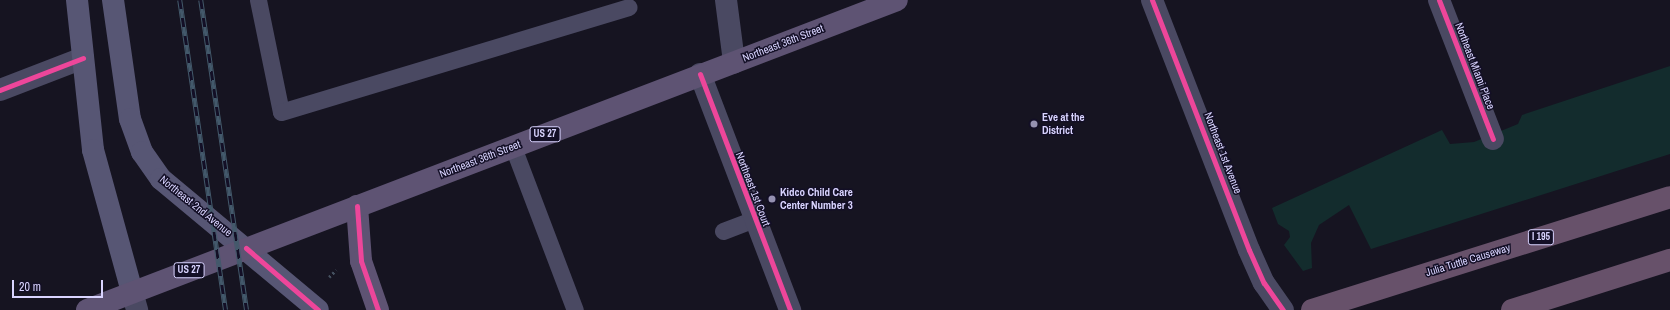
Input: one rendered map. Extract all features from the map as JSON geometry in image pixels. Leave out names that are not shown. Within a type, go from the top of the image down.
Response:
[{"type":"highway","name":"Julia Tuttle Causeway","points":[[1312,310],[1670,197]]},
{"type":"highway","points":[[1512,310],[1670,260]]},
{"type":"main road","points":[[77,0],[93,150],[135,301]]},
{"type":"main road","name":"Northeast 2nd Avenue","points":[[113,0],[130,119],[142,152],[161,179],[246,248],[318,310]]},
{"type":"main road","name":"Northeast 36th Street","points":[[87,310],[135,301],[246,248],[897,0]]},
{"type":"main road","points":[[357,206],[361,261],[378,310]]},
{"type":"street","points":[[726,0],[734,62]]},
{"type":"street","name":"Northeast 1st Avenue","points":[[1152,0],[1249,250],[1264,283],[1283,310]]},
{"type":"street","name":"Northeast Miami Place","points":[[1439,0],[1493,139]]},
{"type":"street","points":[[0,90],[83,58]]},
{"type":"street","name":"Northeast 1st Court","points":[[700,74],[790,310]]},
{"type":"lane","points":[[258,0],[281,112],[629,7]]},
{"type":"lane","points":[[512,147],[575,310]]},
{"type":"lane","points":[[723,231],[755,220]]},
{"type":"green space","points":[[1670,66],[1670,154],[1371,249],[1349,205],[1319,225],[1311,243],[1312,268],[1303,271],[1284,245],[1290,237],[1289,231],[1278,224],[1272,208],[1442,130],[1450,144],[1474,142],[1518,124],[1522,115]]},
{"type":"railway","points":[[180,0],[226,310]]},
{"type":"railway","points":[[201,0],[247,310]]},
{"type":"cycle path","points":[[1152,0],[1249,250],[1264,283],[1283,310]]},
{"type":"cycle path","points":[[1439,0],[1493,139]]},
{"type":"cycle path","points":[[0,90],[83,58]]},
{"type":"cycle path","points":[[700,74],[790,310]]},
{"type":"cycle path","points":[[357,206],[361,261],[378,310]]},
{"type":"cycle path","points":[[246,248],[318,310]]},
{"type":"place","name":"Eve at the District","points":[[1034,124]]},
{"type":"place","name":"Kidco Child Care Center Number 3","points":[[772,199]]}]
